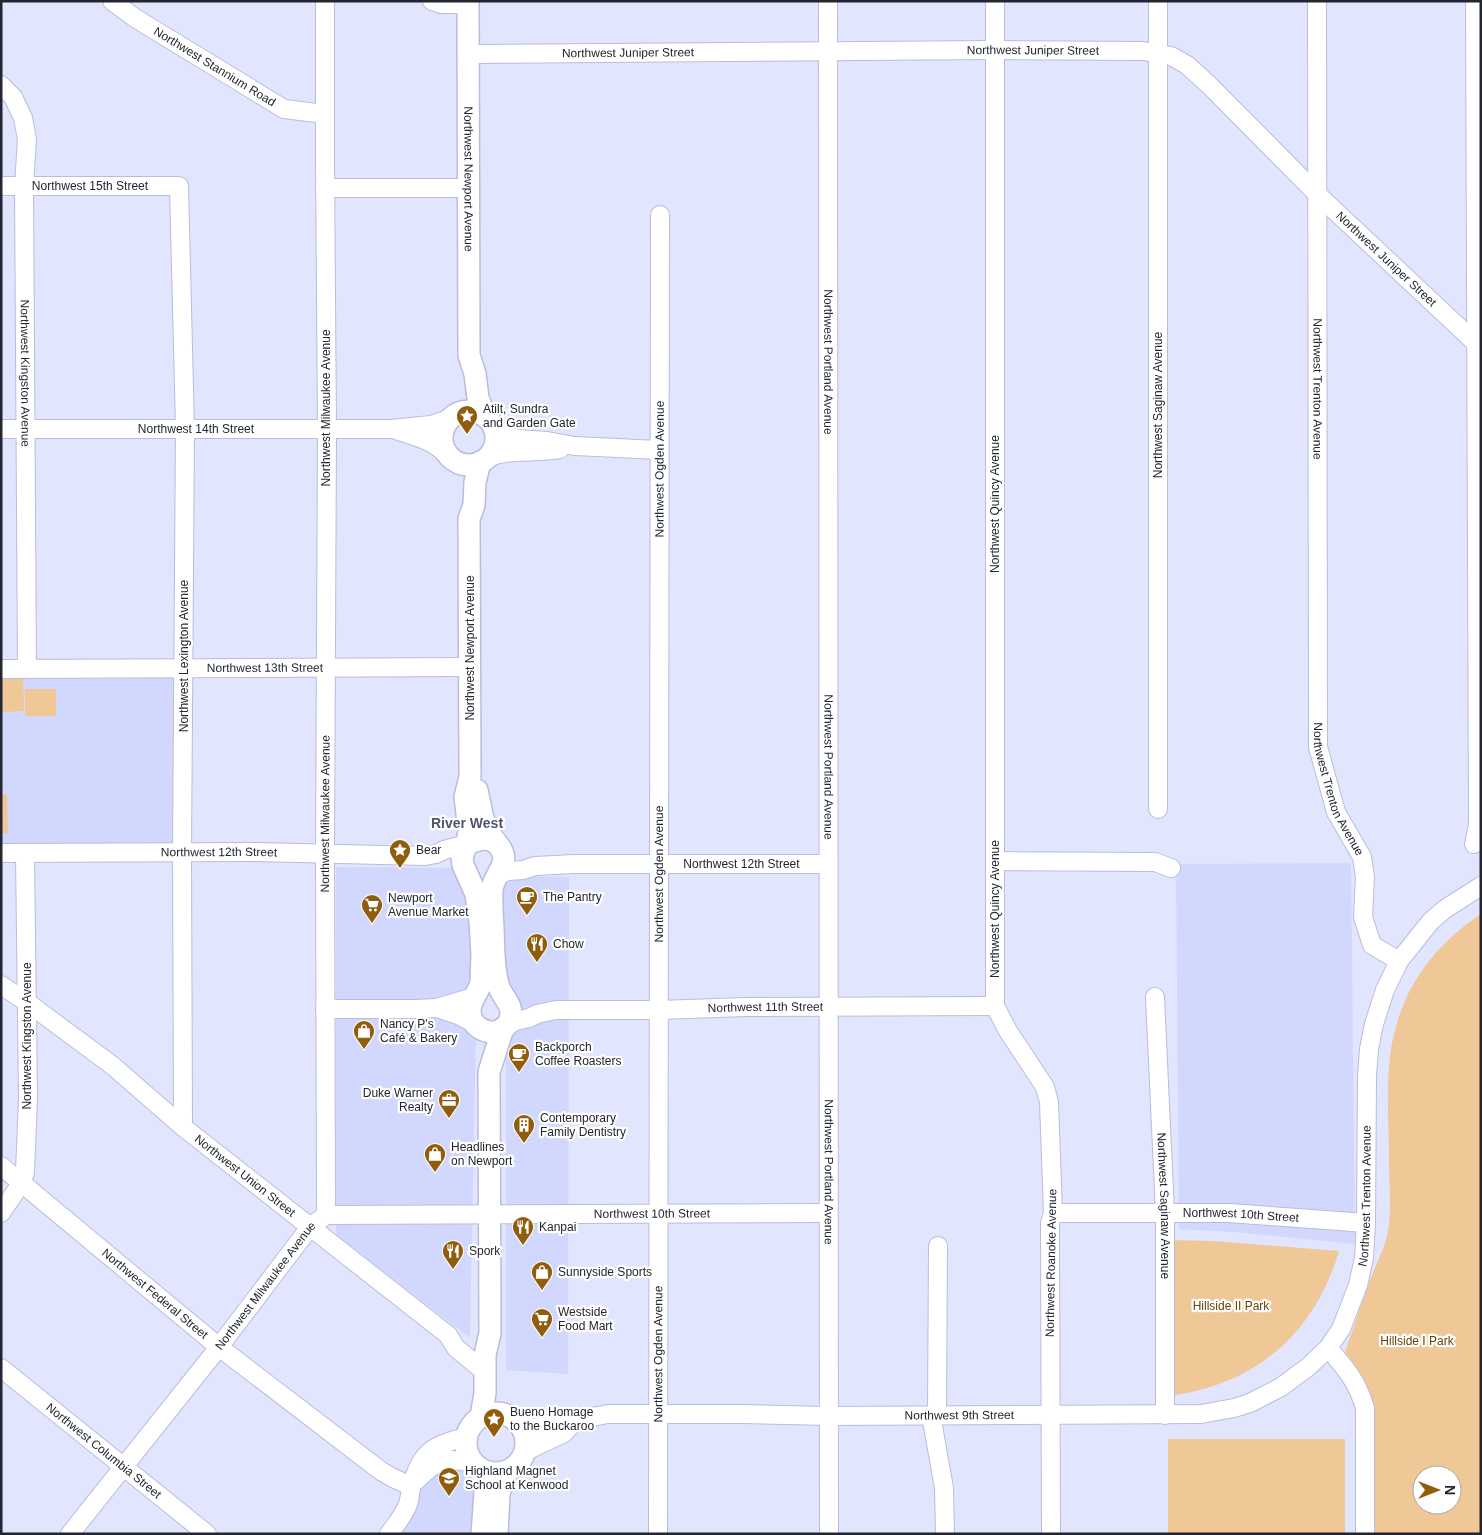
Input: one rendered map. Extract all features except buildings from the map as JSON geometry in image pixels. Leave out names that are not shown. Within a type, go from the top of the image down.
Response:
[{"type":"main road","name":"Northwest Newport Avenue","points":[[451,417],[460,400],[463,375],[469,356],[468,3]]},
{"type":"main road","name":"Northwest Newport Avenue","points":[[469,356],[475,374],[478,398],[489,422]]},
{"type":"main road","points":[[470,411],[479,413],[489,422],[496,435],[495,444],[492,452],[484,460],[472,465],[462,464],[451,458],[444,448],[442,432],[451,417],[470,411]]},
{"type":"main road","name":"Northwest Newport Avenue","points":[[451,458],[462,483],[463,504],[469,519]]},
{"type":"main road","name":"Northwest Newport Avenue","points":[[468,877],[462,857],[468,844],[469,830],[465,797],[470,777],[469,519],[474,505],[475,482],[484,460]]},
{"type":"main road","name":"Northwest Newport Avenue","points":[[470,777],[478,792],[483,819],[498,846]]},
{"type":"main road","points":[[468,844],[480,839],[487,839],[498,846],[504,863],[497,877],[493,892],[493,932],[496,973],[510,1011],[489,1072]]},
{"type":"main road","points":[[468,877],[476,894],[481,931],[481,983],[470,1010],[489,1072],[490,1333],[485,1355],[485,1393],[481,1417]]},
{"type":"main road","points":[[476,1025],[484,1031],[490,1032],[505,1027]]},
{"type":"main road","points":[[477,1467],[497,1474],[505,1473],[522,1460],[526,1451],[526,1435],[514,1420],[500,1392],[496,1357],[490,1333]]},
{"type":"main road","points":[[482,1534],[484,1493],[477,1467],[466,1450],[466,1437],[470,1428],[481,1417],[491,1413],[514,1420]]},
{"type":"main road","points":[[497,1534],[499,1494],[505,1473]]},
{"type":"street","name":"Northwest Stannium Road","points":[[112,1],[135,18],[284,109],[324,114]]},
{"type":"street","name":"Northwest Milwaukee Avenue","points":[[70,1534],[219,1347],[310,1228],[326,1215],[327,430],[324,114],[325,1]]},
{"type":"street","points":[[432,1],[441,4],[468,3]]},
{"type":"street","name":"Northwest Portland Avenue","points":[[828,1],[829,1534]]},
{"type":"street","name":"Northwest Quincy Avenue","points":[[995,1],[995,1006]]},
{"type":"street","name":"Northwest Saginaw Avenue","points":[[1158,1],[1158,809]]},
{"type":"street","name":"Northwest Trenton Avenue","points":[[1317,1],[1318,747],[1336,812],[1362,857],[1365,876],[1363,918],[1372,944],[1399,961],[1384,990],[1369,1049],[1366,1076],[1366,1223],[1364,1258],[1358,1285],[1341,1329],[1328,1348]]},
{"type":"street","points":[[1474,844],[1478,825],[1478,345],[1475,1]]},
{"type":"street","name":"Northwest Juniper Street","points":[[468,54],[995,50],[1143,51],[1171,56],[1187,65],[1209,84],[1317,194],[1478,345]]},
{"type":"street","name":"Northwest Kingston Avenue","points":[[1,85],[14,96],[23,118],[27,139],[24,186],[27,669]]},
{"type":"street","name":"Northwest 15th Street","points":[[1,186],[179,186]]},
{"type":"street","name":"Northwest Lexington Avenue","points":[[179,186],[185,428],[182,852],[183,1127]]},
{"type":"street","points":[[326,188],[469,188]]},
{"type":"street","name":"Northwest Ogden Avenue","points":[[658,1534],[660,215]]},
{"type":"street","name":"Northwest 14th Street","points":[[1,430],[185,428],[391,429],[431,425],[451,417]]},
{"type":"street","points":[[489,422],[501,433],[518,439],[547,440],[575,446],[659,450]]},
{"type":"street","name":"Northwest 14th Street","points":[[391,429],[430,442],[451,458]]},
{"type":"street","points":[[484,460],[498,453],[546,452],[575,446]]},
{"type":"street","name":"Northwest 13th Street","points":[[1,669],[469,668]]},
{"type":"street","name":"Northwest 12th Street","points":[[1,853],[182,852],[425,856],[468,844]]},
{"type":"street","name":"Northwest 12th Street","points":[[498,846],[509,855],[523,859],[535,866]]},
{"type":"street","name":"Northwest Kingston Avenue","points":[[1,1212],[22,1182],[26,1172],[28,1003],[26,853]]},
{"type":"street","points":[[436,854],[457,866],[468,877]]},
{"type":"street","points":[[995,861],[1155,862],[1172,868]]},
{"type":"street","name":"Northwest 12th Street","points":[[497,877],[508,871],[523,870],[535,866],[828,864]]},
{"type":"street","points":[[1399,961],[1431,921],[1445,908],[1481,886]]},
{"type":"street","name":"Northwest Union Street","points":[[1,985],[113,1066],[183,1127],[448,1335],[456,1348],[485,1372]]},
{"type":"street","points":[[326,1009],[416,1010],[438,1008],[476,995]]},
{"type":"street","points":[[505,997],[529,1008],[537,1014]]},
{"type":"street","name":"Northwest Saginaw Avenue","points":[[1155,997],[1165,1213],[1165,1415]]},
{"type":"street","name":"Northwest 11th Street","points":[[505,1027],[516,1020],[556,1010],[995,1006]]},
{"type":"street","name":"Northwest Roanoke Avenue","points":[[995,1006],[1008,1031],[1045,1087],[1049,1102],[1053,1213],[1050,1223],[1051,1534]]},
{"type":"street","points":[[438,1008],[458,1015],[476,1025]]},
{"type":"street","name":"Northwest Federal Street","points":[[1,1166],[219,1347],[382,1471],[411,1486]]},
{"type":"street","name":"Northwest 10th Street","points":[[326,1215],[828,1213]]},
{"type":"street","name":"Northwest 10th Street","points":[[1053,1213],[1229,1213],[1366,1223]]},
{"type":"street","points":[[938,1246],[934,1416],[944,1488],[945,1534]]},
{"type":"street","points":[[1328,1348],[1349,1371],[1360,1391],[1365,1408],[1365,1534]]},
{"type":"street","name":"Northwest 9th Street","points":[[514,1420],[535,1428],[559,1422],[573,1423],[608,1414],[934,1416],[1201,1414],[1250,1403],[1281,1387],[1308,1367],[1328,1348]]},
{"type":"street","name":"Northwest Columbia Street","points":[[1,1368],[207,1534]]},
{"type":"street","name":"Northwest 9th Street","points":[[526,1451],[564,1433],[573,1423]]},
{"type":"street","points":[[390,1534],[402,1517],[408,1504],[418,1464],[437,1446],[466,1437]]},
{"type":"street","points":[[411,1486],[428,1468],[449,1459],[459,1460],[477,1467]]},
{"type":"shaded area","points":[[177,677],[177,843],[173,846],[1,848],[1,679],[105,679]]},
{"type":"shaded area","points":[[1351,863],[1355,1244],[1234,1232],[1179,1229],[1176,864]]},
{"type":"shaded area","points":[[336,867],[454,868],[473,904],[476,1029],[470,1338],[336,1235]]},
{"type":"shaded area","points":[[504,876],[569,877],[568,1374],[506,1370],[506,948],[497,891]]},
{"type":"shaded area","name":"Highland Magnet School at Kenwood","points":[[466,1466],[477,1477],[475,1534],[398,1534],[413,1513],[424,1478],[433,1471]]},
{"type":"green space","points":[[1,679],[23,679],[24,711],[1,712]]},
{"type":"green space","points":[[25,689],[56,689],[56,716],[25,716]]},
{"type":"green space","points":[[1,794],[7,794],[8,833],[1,833]]},
{"type":"green space","name":"Hillside I Park","points":[[1481,914],[1481,1534],[1374,1534],[1374,1412],[1364,1379],[1345,1352],[1388,1231],[1390,1206],[1388,1082],[1394,1033],[1400,1012],[1419,974],[1446,942]]},
{"type":"green space","name":"Hillside II Park","points":[[1168,1240],[1213,1241],[1339,1251],[1328,1281],[1314,1308],[1297,1331],[1277,1351],[1254,1367],[1228,1381],[1199,1390],[1168,1396]]},
{"type":"green space","points":[[1168,1439],[1345,1439],[1345,1534],[1168,1534]]},
{"type":"place","name":"Atilt, Sundra and Garden Gate","points":[[467,435]]},
{"type":"place","name":"Bear","points":[[400,869]]},
{"type":"place","name":"The Pantry","points":[[527,916]]},
{"type":"place","name":"Newport Avenue Market","points":[[372,924]]},
{"type":"place","name":"Chow","points":[[537,963]]},
{"type":"place","name":"Nancy P's Café & Bakery","points":[[364,1050]]},
{"type":"place","name":"Backporch Coffee Roasters","points":[[519,1073]]},
{"type":"place","name":"Duke Warner Realty","points":[[449,1119]]},
{"type":"place","name":"Contemporary Family Dentistry","points":[[524,1144]]},
{"type":"place","name":"Headlines on Newport","points":[[435,1173]]},
{"type":"place","name":"Kanpai","points":[[523,1246]]},
{"type":"place","name":"Spork","points":[[453,1270]]},
{"type":"place","name":"Sunnyside Sports","points":[[542,1291]]},
{"type":"place","name":"Westside Food Mart","points":[[542,1338]]},
{"type":"place","name":"Bueno Homage to the Buckaroo","points":[[494,1438]]},
{"type":"place","name":"Highland Magnet School at Kenwood","points":[[449,1497]]},
{"type":"district","name":"River West","points":[[467,823]]}]
